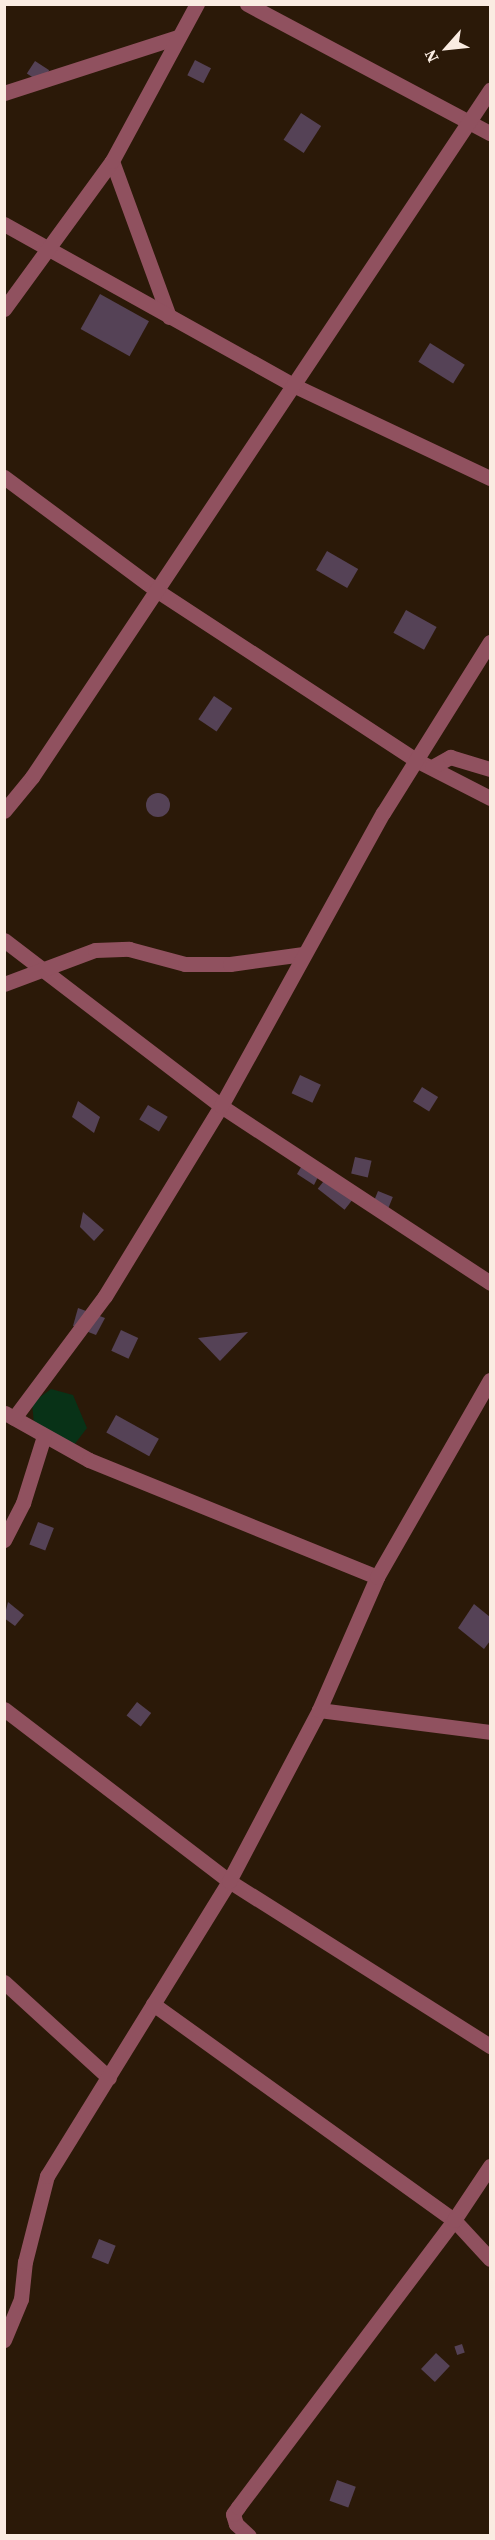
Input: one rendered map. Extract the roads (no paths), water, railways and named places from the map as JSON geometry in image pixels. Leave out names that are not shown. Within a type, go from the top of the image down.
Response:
[{"type":"street","points":[[4,309],[112,161],[177,36],[197,4]]},
{"type":"street","points":[[247,4],[490,133]]},
{"type":"street","points":[[4,93],[177,36]]},
{"type":"street","points":[[4,811],[32,777],[295,386],[490,90]]},
{"type":"street","points":[[112,161],[169,317]]},
{"type":"street","points":[[4,224],[295,386],[490,478]]},
{"type":"street","points":[[4,477],[156,590],[416,760],[490,798]]},
{"type":"street","points":[[377,1577],[89,1460],[9,1415],[105,1296],[221,1106],[303,954],[416,760],[490,642]]},
{"type":"street","points":[[432,767],[450,758],[490,769]]},
{"type":"street","points":[[4,940],[221,1106],[490,1282]]},
{"type":"street","points":[[4,984],[95,950],[129,949],[185,964],[230,964],[303,954]]},
{"type":"street","points":[[4,2340],[36,2210],[47,2176],[229,1881],[319,1710],[377,1577],[490,1380]]},
{"type":"street","points":[[4,1540],[23,1503],[44,1436]]},
{"type":"street","points":[[4,1709],[229,1881],[490,2046]]},
{"type":"street","points":[[319,1710],[490,1732]]},
{"type":"street","points":[[4,1982],[109,2078]]},
{"type":"street","points":[[153,2004],[454,2220],[490,2259]]},
{"type":"street","points":[[249,2535],[236,2524],[233,2514],[454,2220],[490,2166]]}]
